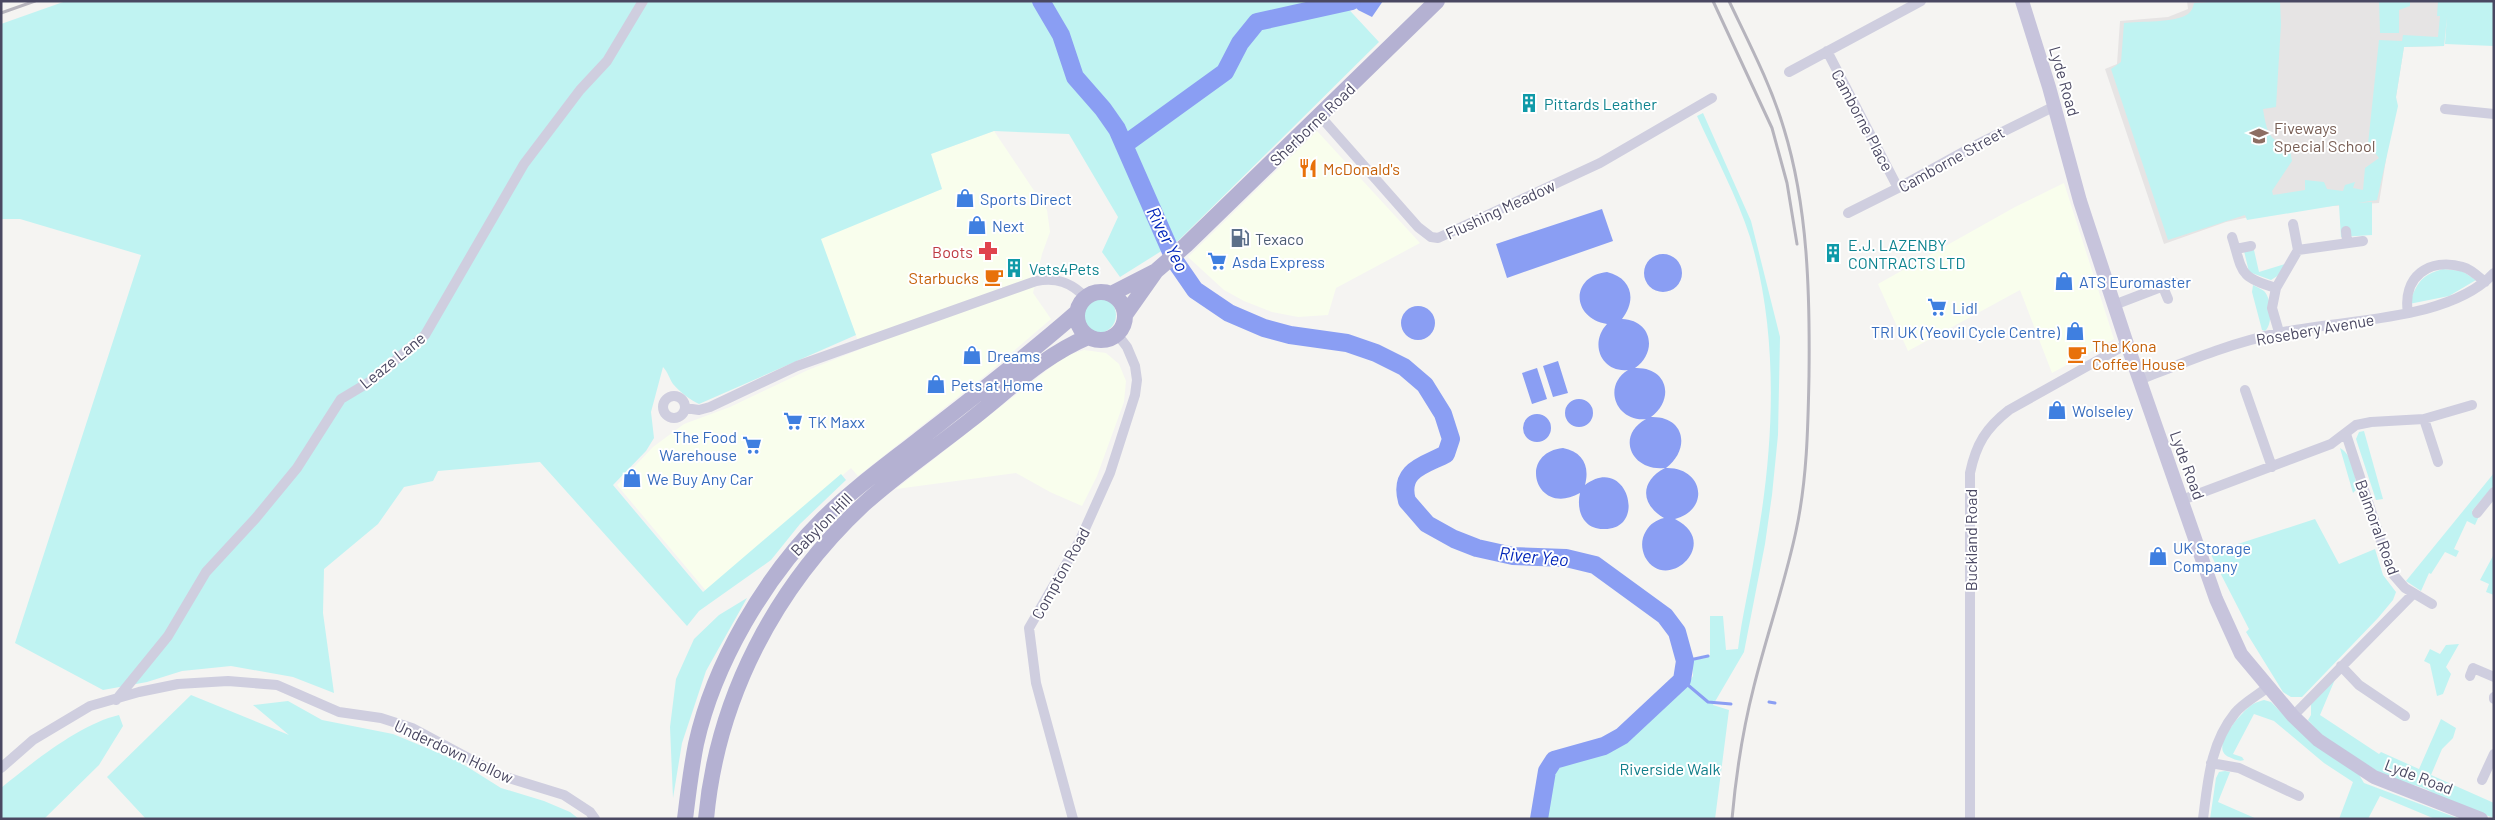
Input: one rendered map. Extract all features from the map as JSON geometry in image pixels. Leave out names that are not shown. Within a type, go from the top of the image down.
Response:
[{"type":"main road","name":"Sherborne Road","points":[[1156,271],[1186,246],[1437,1]]},
{"type":"main road","points":[[1111,294],[1156,271]]},
{"type":"main road","points":[[1125,316],[1156,271]]},
{"type":"main road","points":[[1098,292],[1111,294],[1121,302],[1125,316],[1124,323],[1117,334],[1103,340],[1088,337],[1079,327],[1076,313],[1086,297],[1098,292]]},
{"type":"main road","name":"Babylon Hill","points":[[685,819],[696,742],[707,708],[734,646],[763,592],[783,565],[823,519],[903,452],[1038,346],[1076,313]]},
{"type":"main road","name":"Babylon Hill","points":[[706,819],[712,768],[726,714],[736,688],[767,626],[798,578],[864,505],[1035,367],[1066,346],[1088,337]]},
{"type":"main road","points":[[903,452],[913,465]]},
{"type":"street","name":"Leaze Lane","points":[[116,700],[168,636],[206,572],[255,519],[297,468],[340,399],[370,381],[425,335],[524,164],[580,90],[607,61],[643,1]]},
{"type":"street","points":[[1788,72],[1921,1]]},
{"type":"street","name":"Lyde Road","points":[[2022,1],[2055,106],[2080,201],[2139,380],[2216,598],[2241,654],[2293,716],[2318,740],[2374,777],[2481,819]]},
{"type":"street","name":"Camborne Place","points":[[1827,51],[1898,188]]},
{"type":"street","name":"Flushing Meadow","points":[[1320,116],[1418,227],[1431,237],[1438,238],[1600,163],[1712,98]]},
{"type":"street","name":"Camborne Street","points":[[1848,213],[1976,145],[2055,106]]},
{"type":"street","points":[[2445,109],[2494,114]]},
{"type":"street","points":[[2279,332],[2272,308],[2276,288],[2298,250],[2293,224]]},
{"type":"street","points":[[2346,231],[2347,242]]},
{"type":"street","points":[[2232,237],[2242,272],[2248,277],[2276,288]]},
{"type":"street","points":[[2298,250],[2363,241]]},
{"type":"street","points":[[2236,249],[2251,246]]},
{"type":"street","points":[[2408,313],[2405,298],[2410,285],[2420,272],[2433,266],[2450,264],[2465,267],[2485,282]]},
{"type":"street","name":"Rosebery Avenue","points":[[2139,380],[2222,348],[2279,332],[2408,313],[2472,292],[2494,273]]},
{"type":"street","points":[[684,408],[699,410],[710,407],[797,366],[1036,281],[1047,279],[1066,282],[1086,297]]},
{"type":"street","points":[[2114,305],[2174,282]]},
{"type":"street","points":[[2163,287],[2168,299]]},
{"type":"street","name":"Compton Road","points":[[1073,819],[1036,683],[1029,628],[1080,540],[1110,474],[1135,395],[1137,380],[1135,366],[1126,346],[1117,334]]},
{"type":"street","name":"Buckland Road","points":[[1970,819],[1970,473],[1974,452],[1992,424],[2009,410],[2127,344]]},
{"type":"street","points":[[2245,390],[2272,467]]},
{"type":"street","points":[[2182,500],[2331,444],[2356,425],[2371,422],[2424,419],[2472,405]]},
{"type":"street","points":[[2424,419],[2438,462]]},
{"type":"street","name":"Balmoral Road","points":[[2346,434],[2391,572],[2398,582],[2413,594],[2432,604]]},
{"type":"street","points":[[2477,513],[2494,492]]},
{"type":"street","points":[[2293,716],[2413,594]]},
{"type":"street","points":[[2341,666],[2359,685],[2405,716]]},
{"type":"street","points":[[2470,676],[2473,668],[2494,677]]},
{"type":"street","name":"Underdown Hollow","points":[[1,768],[33,740],[90,706],[139,692],[178,684],[228,681],[277,685],[339,712],[381,718],[412,728],[502,776],[564,795],[590,812],[596,819]]},
{"type":"street","points":[[2203,819],[2211,763],[2218,738],[2236,712],[2268,687]]},
{"type":"street","points":[[2482,780],[2494,754]]},
{"type":"street","points":[[2211,763],[2240,768],[2299,796]]},
{"type":"shaded area","name":"Fiveways Special School","points":[[2187,1],[2449,1],[2444,46],[2404,47],[2379,203],[2286,209],[2226,222],[2164,244],[2105,69],[2117,64],[2120,21],[2168,17],[2188,9]]},
{"type":"shaded area","points":[[994,131],[1047,210],[1050,232],[1042,254],[1033,293],[1051,319],[987,374],[858,476],[851,468],[707,592],[617,485],[653,447],[684,424],[730,407],[808,370],[861,349],[820,238],[942,189],[931,154]]},
{"type":"shaded area","points":[[1317,131],[1420,243],[1336,288],[1328,315],[1298,317],[1272,312],[1244,301],[1224,290],[1188,257]]},
{"type":"shaded area","points":[[2064,183],[2114,339],[2052,373],[2020,290],[1908,351],[1878,284],[2015,207]]},
{"type":"shaded area","points":[[1084,350],[1106,353],[1119,364],[1126,381],[1124,402],[1097,476],[1082,506],[1050,492],[1016,473],[896,489],[1065,356]]},
{"type":"green space","points":[[66,1],[1341,1],[1379,42],[1179,240],[1120,277],[1102,252],[1118,217],[1069,134],[994,131],[931,154],[942,189],[821,239],[856,335],[699,404],[682,393],[673,384],[663,367],[651,412],[654,438],[646,451],[613,485],[703,592],[841,474],[846,480],[800,524],[771,560],[699,611],[687,626],[540,462],[438,471],[433,481],[404,487],[378,524],[324,569],[323,613],[334,693],[293,677],[231,666],[182,671],[147,682],[103,690],[15,643],[141,255],[20,219],[1,219],[1,24]]},
{"type":"green space","name":"Fiveways Special School","points":[[2280,1],[2281,24],[2276,107],[2263,109],[2270,134],[2277,142],[2290,150],[2292,161],[2272,191],[2273,195],[2305,190],[2305,180],[2324,182],[2327,189],[2343,191],[2345,185],[2355,182],[2353,188],[2363,190],[2365,168],[2379,158],[2368,144],[2379,40],[2402,41],[2403,35],[2438,37],[2440,16],[2437,16],[2438,2],[2422,1],[2494,1],[2494,46],[2445,44],[2447,15],[2444,46],[2404,47],[2396,97],[2398,106],[2377,200],[2357,203],[2372,202],[2372,235],[2341,237],[2339,205],[2247,220],[2245,215],[2168,240],[2111,69],[2121,62],[2124,23],[2175,19],[2188,14],[2194,3]]},
{"type":"green space","points":[[2379,1],[2410,1],[2410,6],[2399,10],[2399,33],[2380,33]]},
{"type":"green space","name":"Riverside Walk","points":[[1703,113],[1751,221],[1780,337],[1778,435],[1765,544],[1744,652],[1713,705],[1729,710],[1715,819],[1543,819],[1548,782],[1560,760],[1598,752],[1627,740],[1682,692],[1693,676],[1692,660],[1706,658],[1710,655],[1710,616],[1723,616],[1726,650],[1738,649],[1766,474],[1770,434],[1770,354],[1760,275],[1750,237],[1732,191],[1697,116]]},
{"type":"green space","points":[[2254,250],[2259,272],[2285,264],[2282,273],[2271,280],[2249,272],[2244,251]]},
{"type":"green space","points":[[2443,269],[2462,271],[2476,280],[2449,296],[2409,304],[2420,281],[2429,274]]},
{"type":"green space","points":[[2253,285],[2264,291],[2269,300],[2270,317],[2268,328],[2265,331],[2262,330],[2252,292]]},
{"type":"green space","points":[[1098,297],[1105,298],[1111,302],[1115,308],[1115,322],[1111,328],[1105,332],[1098,333],[1091,332],[1085,328],[1081,322],[1080,315],[1081,308],[1085,302],[1091,298]]},
{"type":"green space","points":[[2364,431],[2383,499],[2376,500],[2356,439],[2359,432]]},
{"type":"green space","points":[[2340,448],[2348,456],[2353,466],[2357,489],[2353,493]]},
{"type":"green space","points":[[2494,473],[2494,485],[2472,511],[2479,516],[2475,525],[2467,521],[2454,549],[2459,551],[2456,557],[2445,552],[2431,574],[2429,573],[2421,591],[2406,581]]},
{"type":"green space","points":[[2315,519],[2339,564],[2375,549],[2383,575],[2396,592],[2393,600],[2378,618],[2302,697],[2291,697],[2283,692],[2246,632],[2249,629],[2210,553]]},
{"type":"green space","points":[[2494,554],[2494,595],[2486,592],[2489,584],[2480,580]]},
{"type":"green space","points":[[747,598],[706,671],[682,743],[673,798],[670,727],[676,679],[694,639],[719,615]]},
{"type":"green space","points":[[2459,644],[2446,667],[2451,674],[2443,694],[2437,696],[2430,664],[2424,661],[2430,649],[2440,654],[2446,645]]},
{"type":"green space","points":[[2336,677],[2320,715],[2379,754],[2381,752],[2419,769],[2441,719],[2456,728],[2453,738],[2442,749],[2431,775],[2494,803],[2494,818],[2437,798],[2424,788],[2384,775],[2348,755],[2326,739],[2308,720],[2311,715],[2311,704]]},
{"type":"green space","points":[[191,695],[289,735],[253,705],[288,701],[322,720],[393,734],[458,761],[501,788],[544,801],[570,812],[579,819],[146,819],[107,777]]},
{"type":"green space","points":[[2264,700],[2271,702],[2293,724],[2358,773],[2364,783],[2460,819],[2435,819],[2380,796],[2368,819],[2339,819],[2353,782],[2324,763],[2274,721],[2254,714],[2233,754],[2242,757],[2244,760],[2229,757],[2224,753],[2222,746],[2229,730],[2248,708],[2254,703]]},
{"type":"green space","points":[[119,715],[123,726],[99,765],[44,819],[1,819],[1,788],[73,735]]},
{"type":"green space","points":[[2219,772],[2230,772],[2218,802],[2257,819],[2210,819],[2216,778]]},
{"type":"water","points":[[1351,1],[1383,1],[1372,17],[1358,10]]},
{"type":"water","points":[[1602,209],[1613,241],[1507,278],[1496,244]]},
{"type":"water","points":[[1663,254],[1676,260],[1682,273],[1676,286],[1663,292],[1650,286],[1644,273],[1650,260]]},
{"type":"water","points":[[1607,272],[1622,279],[1630,291],[1630,304],[1622,319],[1640,325],[1648,338],[1647,354],[1635,368],[1646,369],[1655,373],[1661,378],[1664,385],[1663,402],[1659,410],[1651,417],[1662,418],[1671,422],[1681,435],[1679,452],[1666,468],[1678,469],[1688,474],[1695,481],[1698,489],[1698,498],[1694,507],[1686,514],[1675,519],[1688,529],[1694,540],[1692,552],[1686,561],[1676,568],[1665,570],[1654,567],[1645,557],[1642,544],[1644,534],[1649,526],[1664,518],[1656,512],[1647,499],[1647,486],[1657,473],[1665,468],[1653,468],[1644,464],[1636,459],[1631,451],[1631,434],[1646,419],[1627,415],[1620,409],[1614,393],[1620,377],[1628,370],[1619,370],[1605,362],[1599,348],[1599,340],[1607,324],[1595,320],[1581,306],[1581,289],[1586,281],[1595,275]]},
{"type":"water","points":[[1418,306],[1430,311],[1435,323],[1430,335],[1418,340],[1406,335],[1401,323],[1406,311]]},
{"type":"water","points":[[1558,361],[1568,393],[1553,397],[1543,366]]},
{"type":"water","points":[[1537,368],[1547,399],[1532,404],[1522,373]]},
{"type":"water","points":[[1579,399],[1589,403],[1593,413],[1589,423],[1579,427],[1569,423],[1565,413],[1569,403]]},
{"type":"water","points":[[1537,414],[1547,418],[1551,428],[1547,438],[1537,442],[1527,438],[1523,428],[1527,418]]},
{"type":"water","points":[[1563,448],[1580,456],[1586,466],[1585,485],[1600,478],[1612,479],[1621,485],[1627,496],[1629,508],[1626,518],[1617,526],[1603,529],[1590,526],[1580,512],[1580,493],[1565,498],[1552,497],[1543,491],[1537,482],[1536,471],[1540,461],[1548,452]]},
{"type":"waterway","name":"River Yeo","points":[[1041,1],[1061,35],[1075,77],[1103,109],[1117,129],[1175,261],[1195,290],[1229,313],[1264,328],[1290,335],[1347,343],[1376,353],[1404,367],[1425,385],[1443,414],[1451,439],[1446,454],[1422,465],[1410,475],[1406,482],[1407,501],[1427,524],[1454,539],[1477,548],[1513,556],[1566,558],[1595,565],[1665,616],[1677,632],[1685,661],[1682,680],[1622,736],[1604,746],[1554,760],[1547,771],[1539,819]]},
{"type":"waterway","name":"River Yeo","points":[[1124,145],[1225,72],[1240,43],[1257,22],[1352,1]]},
{"type":"waterway","points":[[1685,661],[1708,656]]},
{"type":"waterway","points":[[1682,680],[1708,702],[1731,704]]},
{"type":"waterway","points":[[1769,702],[1775,703]]},
{"type":"railway","points":[[1,13],[35,1]]},
{"type":"railway","points":[[1713,1],[1772,128],[1787,183],[1797,244]]},
{"type":"railway","points":[[1729,1],[1773,96],[1792,159],[1803,220],[1806,251],[1809,345],[1806,454],[1800,512],[1787,570],[1750,702],[1740,752],[1732,819]]},
{"type":"place","name":"Pittards Leather","points":[[1529,103]]},
{"type":"place","name":"Fiveways Special School","points":[[2259,136]]},
{"type":"place","name":"McDonald's","points":[[1308,168]]},
{"type":"place","name":"Sports Direct","points":[[965,198]]},
{"type":"place","name":"Next","points":[[977,225]]},
{"type":"place","name":"Texaco","points":[[1240,238]]},
{"type":"place","name":"Boots","points":[[988,251]]},
{"type":"place","name":"E.J. LAZENBY CONTRACTS LTD","points":[[1833,253]]},
{"type":"place","name":"Asda Express","points":[[1217,261]]},
{"type":"place","name":"Vets4Pets","points":[[1014,268]]},
{"type":"place","name":"Starbucks","points":[[994,277]]},
{"type":"place","name":"ATS Euromaster","points":[[2064,281]]},
{"type":"place","name":"Lidl","points":[[1937,307]]},
{"type":"place","name":"TRI UK (Yeovil Cycle Centre)","points":[[2075,331]]},
{"type":"place","name":"The Kona Coffee House","points":[[2077,354]]},
{"type":"place","name":"Dreams","points":[[972,355]]},
{"type":"place","name":"Pets at Home","points":[[936,384]]},
{"type":"place","name":"Wolseley","points":[[2057,410]]},
{"type":"place","name":"TK Maxx","points":[[793,421]]},
{"type":"place","name":"The Food Warehouse","points":[[752,445]]},
{"type":"place","name":"We Buy Any Car","points":[[632,478]]},
{"type":"place","name":"UK Storage Company","points":[[2158,556]]}]
